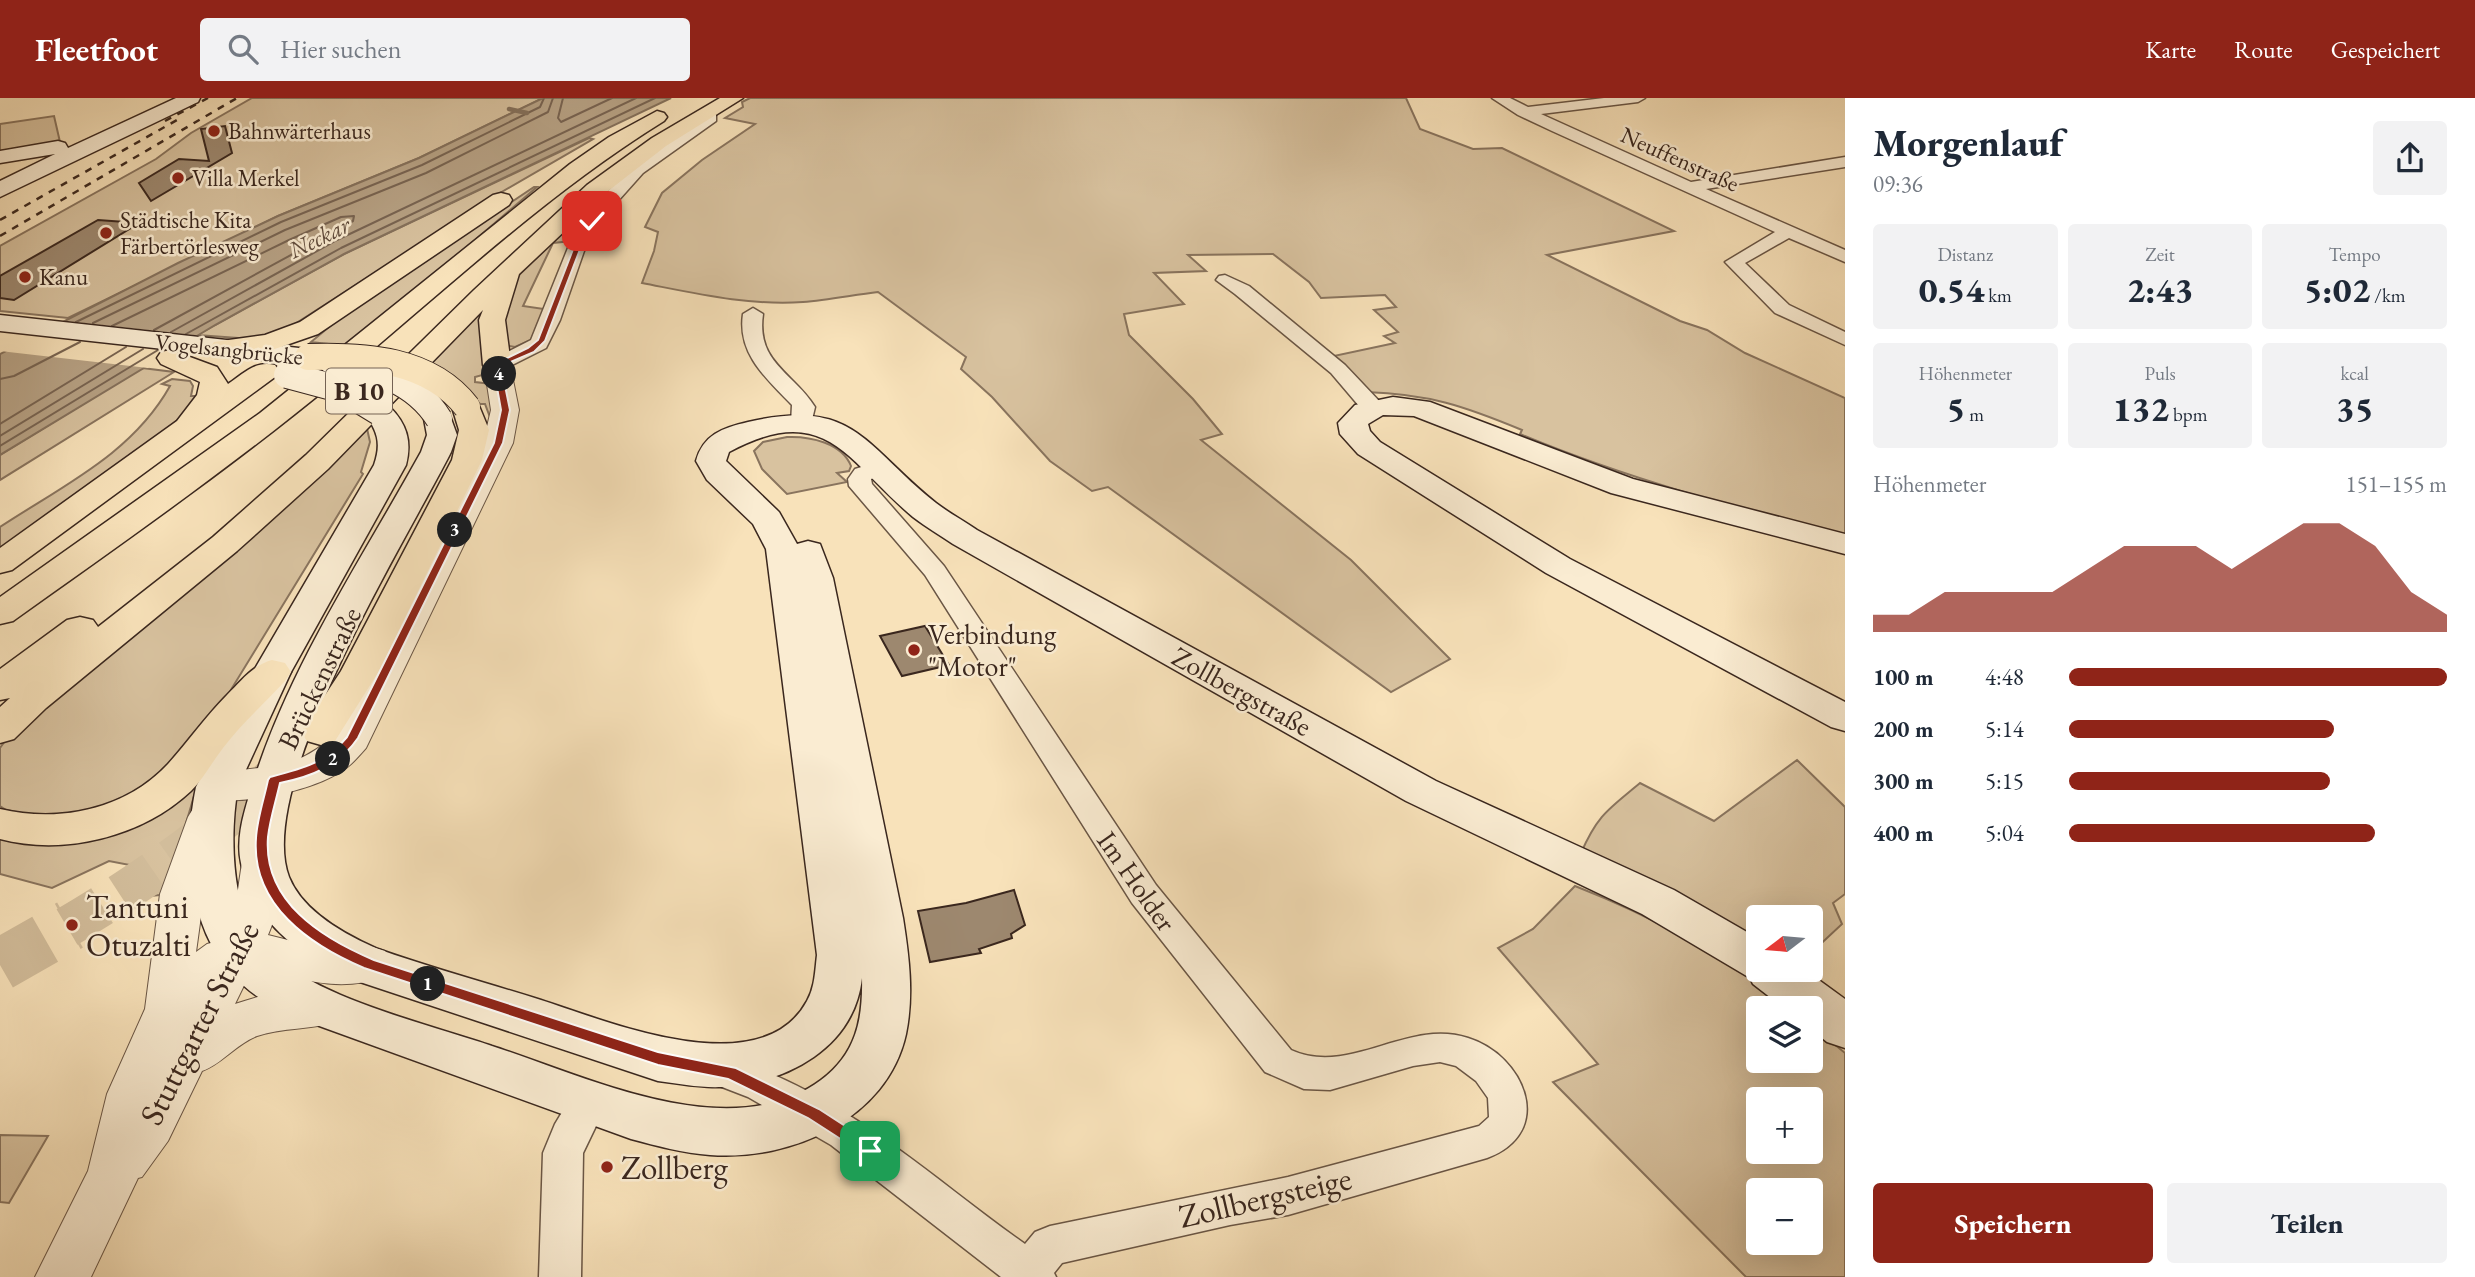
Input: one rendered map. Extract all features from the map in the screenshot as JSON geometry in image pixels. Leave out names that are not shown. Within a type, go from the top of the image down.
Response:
[{"type":"highway","points":[[0,730],[32,699],[216,552],[307,472],[515,264],[618,173],[680,129],[734,98]]},
{"type":"highway","name":"B 10","points":[[0,688],[180,551],[278,467],[502,251],[567,193],[628,148],[714,108]]},
{"type":"highway","name":"B 10","points":[[0,613],[170,494],[305,393],[563,177],[670,110],[634,125],[523,186],[336,311]]},
{"type":"highway","points":[[497,365],[492,320],[515,264]]},
{"type":"highway","points":[[171,358],[225,356],[294,335],[336,311]]},
{"type":"highway","points":[[0,563],[100,494],[190,423],[289,365],[336,311]]},
{"type":"highway","points":[[190,423],[213,391],[212,378],[225,356]]},
{"type":"highway","points":[[289,365],[350,356],[412,369],[451,388],[453,413],[474,430],[467,460],[359,671],[321,732]]},
{"type":"highway","points":[[0,824],[37,831],[67,829],[111,818],[149,800],[174,782],[210,738],[272,672]]},
{"type":"main road","points":[[0,158],[45,151],[191,98]]},
{"type":"main road","points":[[0,177],[39,167],[175,103]]},
{"type":"main road","points":[[0,190],[93,135]]},
{"type":"main road","points":[[0,158],[39,167]]},
{"type":"main road","points":[[0,165],[39,167]]},
{"type":"main road","points":[[0,202],[39,167]]},
{"type":"main road","name":"Vogelsangbrücke","points":[[0,323],[289,365],[364,400],[385,418],[395,439]]},
{"type":"main road","name":"Vogelsangbrücke","points":[[0,341],[171,358]]},
{"type":"main road","points":[[289,365],[383,375],[453,413]]},
{"type":"main road","points":[[1845,544],[1622,486],[1430,410],[1402,405],[1373,408],[1361,414],[1353,424],[1355,435],[1369,448],[1558,566],[1845,718]]},
{"type":"main road","name":"Brückenstraße","points":[[453,413],[436,453],[308,687],[282,750],[262,837],[263,863],[274,891],[291,916],[319,940],[369,964],[658,1059],[713,1068]]},
{"type":"main road","name":"Zollbergstraße","points":[[713,1068],[752,1063],[796,1044],[830,1009],[838,993],[841,975],[838,928],[783,549],[767,519],[718,473],[711,461],[715,447],[740,434],[771,424],[821,425],[838,432],[853,442],[936,518],[1041,581],[1421,791],[1503,832],[1658,902],[1746,954]]},
{"type":"main road","points":[[740,434],[730,444],[731,457],[801,538],[810,555],[850,749],[888,986],[885,1015],[872,1058],[859,1078],[837,1099],[813,1114]]},
{"type":"main road","name":"Brückenstraße","points":[[395,439],[395,451],[387,473],[272,672],[215,795],[215,897],[219,913],[239,951],[266,979],[320,1008],[589,1101],[678,1128],[747,1132],[772,1128],[813,1114]]},
{"type":"main road","points":[[1785,982],[1845,1027]]},
{"type":"street","name":"Neuffenstraße","points":[[1499,98],[1523,112],[1845,257]]},
{"type":"street","points":[[1523,112],[1638,98]]},
{"type":"street","points":[[215,795],[297,776],[330,761],[347,746],[498,443],[505,410],[497,365],[539,344],[581,239],[601,207],[625,179],[714,108]]},
{"type":"street","points":[[1689,187],[1845,162]]},
{"type":"street","points":[[1787,232],[1734,262],[1782,309],[1845,339]]},
{"type":"street","points":[[1225,280],[1242,290],[1338,369],[1373,408]]},
{"type":"street","points":[[753,314],[750,331],[755,346],[767,367],[801,402],[804,407],[802,423]]},
{"type":"street","name":"Im Holder","points":[[880,468],[863,474],[859,479],[861,486],[935,571],[1002,672],[1117,856],[1185,948],[1268,1051],[1294,1072],[1313,1076],[1334,1074],[1425,1047],[1452,1047],[1482,1062],[1499,1083],[1509,1107],[1507,1124]]},
{"type":"street","name":"Brückenstraße","points":[[168,1009],[182,894],[215,795]]},
{"type":"street","name":"Stuttgarter Straße","points":[[63,1277],[113,1175],[150,1125],[239,951],[257,909],[263,863]]},
{"type":"street","points":[[168,1009],[185,986],[223,957],[239,951],[262,950],[324,967],[369,964]]},
{"type":"street","points":[[180,1068],[206,1040],[234,1023],[271,1012],[320,1008]]},
{"type":"street","name":"Stuttgarter Straße","points":[[113,1175],[132,1094],[168,1009]]},
{"type":"street","points":[[713,1068],[746,1079],[813,1114],[870,1151],[1019,1271]]},
{"type":"street","points":[[560,1277],[563,1153],[569,1136],[589,1101]]},
{"type":"street","name":"Zollbergsteige","points":[[1019,1271],[1050,1246],[1230,1206],[1288,1196],[1487,1141],[1496,1138],[1507,1124]]},
{"type":"shaded area","points":[[252,98],[543,98],[419,158],[278,216],[68,318],[0,311],[0,246],[156,159],[191,133]]},
{"type":"shaded area","points":[[750,98],[1406,98],[1420,129],[1473,149],[1502,148],[1674,231],[1547,255],[1680,321],[1707,330],[1745,353],[1845,398],[1845,535],[1722,503],[1600,465],[1520,434],[1522,430],[1464,408],[1409,395],[1366,392],[1329,357],[1395,343],[1384,336],[1398,332],[1374,310],[1396,307],[1385,295],[1321,298],[1309,282],[1273,254],[1188,255],[1206,271],[1154,273],[1184,304],[1124,314],[1129,335],[1193,399],[1222,434],[1201,440],[1351,560],[1450,659],[1391,692],[1108,487],[1092,491],[1050,461],[992,397],[961,369],[966,357],[878,292],[783,303],[722,298],[642,283],[658,232],[645,227],[662,193],[702,160],[755,124],[725,118],[743,107],[742,102]]},
{"type":"shaded area","points":[[54,116],[60,142],[0,151],[0,124]]},
{"type":"shaded area","points":[[589,138],[593,139],[493,197],[287,329],[252,339],[197,335],[344,254]]},
{"type":"shaded area","points":[[537,187],[345,351],[328,344],[311,342],[347,312]]},
{"type":"shaded area","points":[[591,205],[595,205],[572,241],[553,243],[523,306],[544,309],[531,340],[515,347],[504,345],[499,335],[518,276]]},
{"type":"shaded area","points":[[486,302],[486,374],[475,377],[475,382],[492,384],[491,420],[485,404],[480,404],[466,388],[424,366]]},
{"type":"shaded area","points":[[142,368],[174,372],[0,480],[0,455]]},
{"type":"shaded area","points":[[172,379],[190,381],[193,386],[191,396],[197,396],[184,414],[155,440],[0,552],[0,527],[116,450],[154,410],[170,386],[162,384]]},
{"type":"shaded area","points":[[366,424],[370,442],[361,472],[363,474],[210,724],[139,796],[59,820],[6,810],[0,806],[0,748],[10,734]]},
{"type":"shaded area","points":[[787,437],[805,438],[833,446],[847,458],[851,466],[849,471],[837,473],[847,482],[787,494],[762,469],[754,451],[763,442]]},
{"type":"shaded area","points":[[1797,760],[1845,807],[1845,894],[1833,903],[1842,924],[1824,941],[1824,905],[1746,905],[1746,936],[1581,853],[1599,821],[1612,806],[1640,783],[1714,821]]},
{"type":"shaded area","points":[[199,779],[182,837],[172,894],[126,898],[135,866],[109,861],[52,888],[0,874],[0,836]]},
{"type":"shaded area","points":[[1575,886],[1660,924],[1740,971],[1746,975],[1746,982],[1756,982],[1775,996],[1746,996],[1746,1073],[1823,1073],[1823,1035],[1845,1053],[1845,1277],[1746,1277],[1553,1082],[1598,1064],[1498,948],[1533,929]]},
{"type":"shaded area","points":[[0,1135],[48,1136],[9,1203],[0,1202]]},
{"type":"water","name":"Neckar","points":[[543,98],[671,98],[344,254],[215,325],[0,455],[0,354],[178,263],[278,216],[419,158]]},
{"type":"pier","points":[[57,320],[203,336],[148,368],[0,351]]},
{"type":"building","points":[[225,126],[232,153],[151,201],[139,183],[179,159],[209,161],[201,129]]},
{"type":"building","points":[[98,220],[139,223],[14,300],[0,298],[0,276]]},
{"type":"building","name":"Verbindung \"Motor\"","points":[[925,626],[949,665],[902,676],[880,636]]},
{"type":"building","points":[[1014,890],[1025,925],[1011,934],[1012,938],[979,949],[981,953],[930,962],[918,911],[966,903]]},
{"type":"waterway","points":[[509,109],[527,113]]},
{"type":"tunnel","points":[[67,927],[200,838],[262,787],[321,732]]},
{"type":"tunnel","points":[[0,965],[70,925]]},
{"type":"railway","points":[[165,121],[208,98]]},
{"type":"railway","points":[[0,236],[237,98]]},
{"type":"railway","points":[[0,220],[177,120]]},
{"type":"place","name":"Bahnwärterhaus","points":[[214,131]]},
{"type":"place","name":"Villa Merkel","points":[[178,178]]},
{"type":"place","name":"Städtische Kita Färbertörlesweg","points":[[106,233]]},
{"type":"place","name":"Kanu","points":[[25,277]]},
{"type":"place","name":"Verbindung \"Motor\"","points":[[914,650]]},
{"type":"place","name":"Tantuni Otuzalti","points":[[72,925]]},
{"type":"place","name":"Zollberg","points":[[607,1167]]},
{"type":"route","points":[[592,221],[581,239],[541,341],[531,350],[497,365],[505,410],[503,431],[352,738],[340,754],[318,768],[286,779],[274,780],[262,837],[263,863],[274,891],[291,916],[319,940],[339,951],[369,964],[658,1059],[731,1073],[813,1114],[870,1151]]}]
